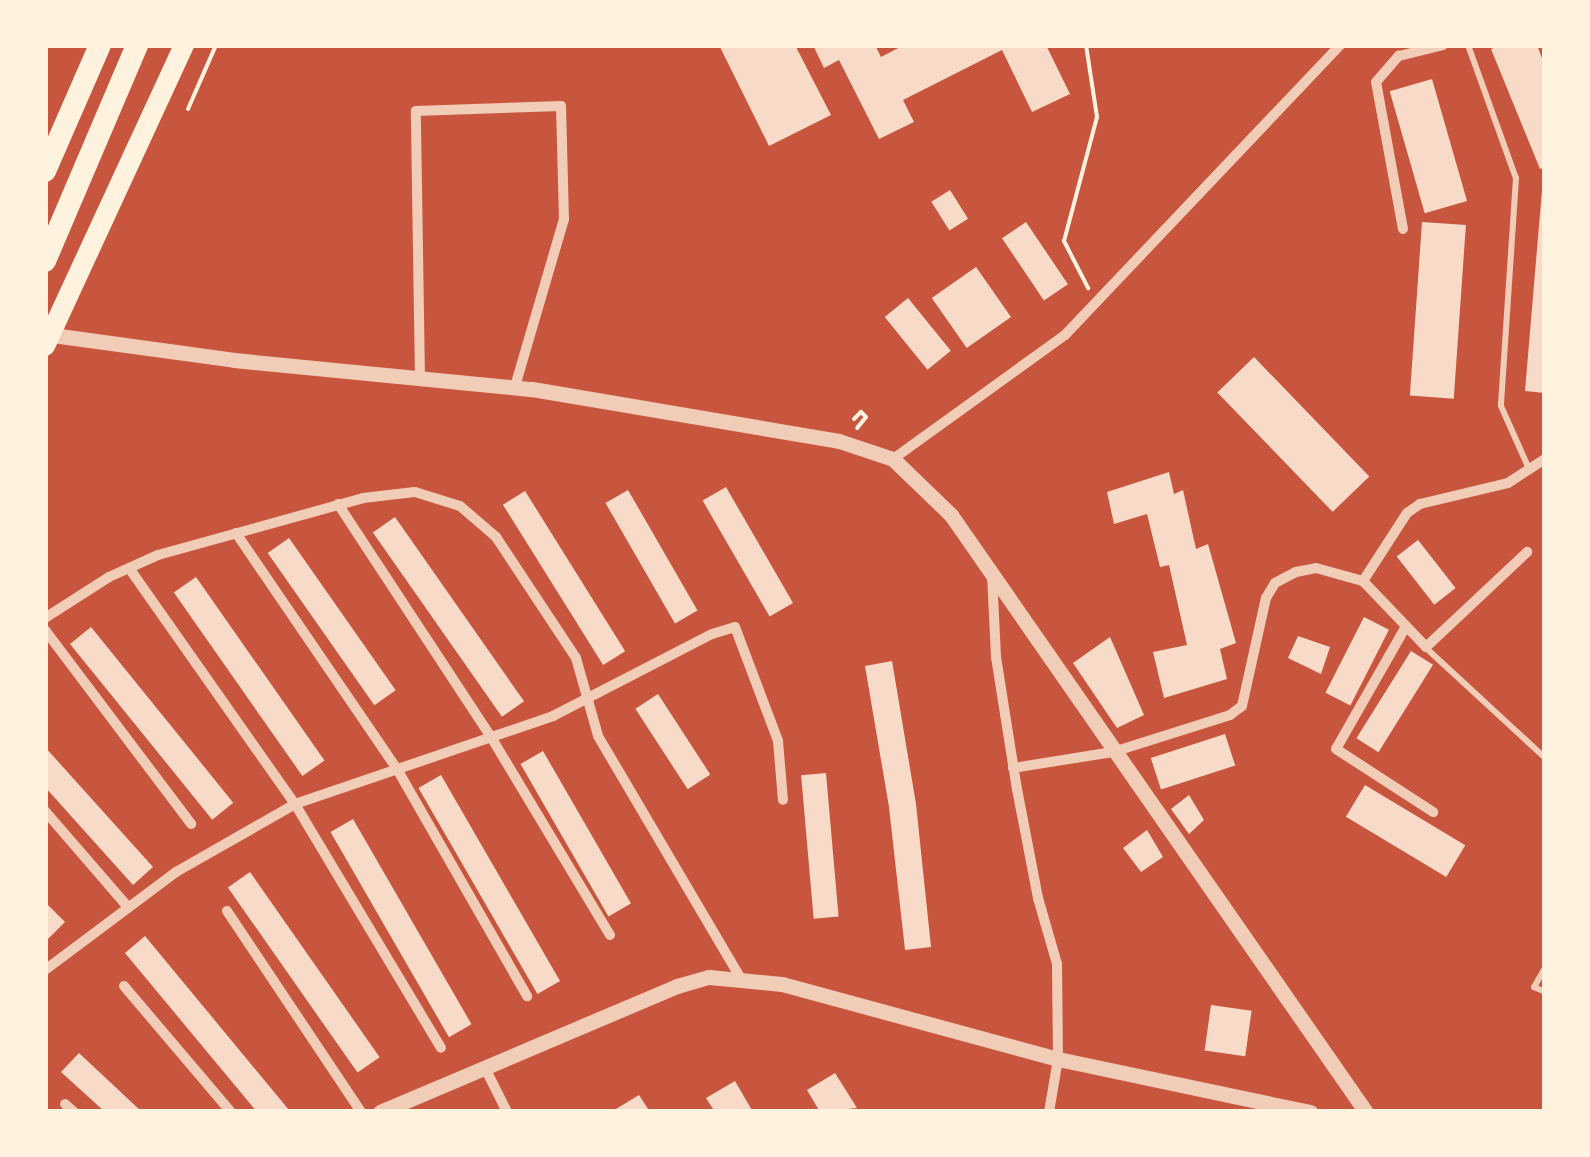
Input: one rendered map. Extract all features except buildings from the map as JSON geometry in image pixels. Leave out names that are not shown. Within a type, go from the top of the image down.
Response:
[{"type":"highway","points":[[45,171],[100,45]]},
{"type":"highway","points":[[45,260],[137,45]]},
{"type":"highway","points":[[47,338],[184,45]]},
{"type":"street","points":[[893,459],[1065,336],[1340,45]]},
{"type":"street","points":[[1403,229],[1376,82],[1400,56],[1443,45]]},
{"type":"street","points":[[420,379],[416,111],[561,106],[564,219],[515,387]]},
{"type":"street","points":[[47,338],[515,387],[838,441],[893,459],[931,492],[992,572],[1112,752],[1366,1112]]},
{"type":"street","points":[[1364,581],[1407,512],[1420,504],[1508,482],[1545,459]]},
{"type":"street","points":[[45,618],[129,568],[236,532],[338,504],[415,492],[460,506],[496,537],[576,658],[598,736],[740,977]]},
{"type":"street","points":[[338,504],[491,737],[610,935]]},
{"type":"street","points":[[236,532],[397,769],[528,996]]},
{"type":"street","points":[[1014,768],[1112,752],[1230,714],[1242,706],[1266,598],[1275,583],[1296,572],[1316,568],[1364,581],[1426,647],[1527,552]]},
{"type":"street","points":[[129,568],[294,804],[440,1048]]},
{"type":"street","points":[[992,572],[996,657],[1014,768],[1038,898],[1057,964],[1058,1059],[1049,1112]]},
{"type":"street","points":[[45,970],[176,872],[294,804],[491,737],[588,698],[734,627],[778,741],[783,800]]},
{"type":"street","points":[[1405,628],[1336,749],[1433,812]]},
{"type":"street","points":[[45,630],[191,824]]},
{"type":"street","points":[[45,811],[128,906]]},
{"type":"street","points":[[226,911],[361,1112]]},
{"type":"street","points":[[380,1112],[677,986],[710,977],[740,977],[782,984],[1058,1059],[1310,1112]]},
{"type":"street","points":[[124,986],[231,1112]]},
{"type":"street","points":[[485,1068],[507,1112]]},
{"type":"lane","points":[[1468,45],[1516,178],[1501,406],[1529,468]]},
{"type":"lane","points":[[1426,647],[1545,758]]},
{"type":"lane","points":[[1545,968],[1534,987],[1545,992]]},
{"type":"path","points":[[188,109],[216,45]]},
{"type":"path","points":[[1077,300],[1090,286],[1064,241],[1097,117],[1086,45]]}]
